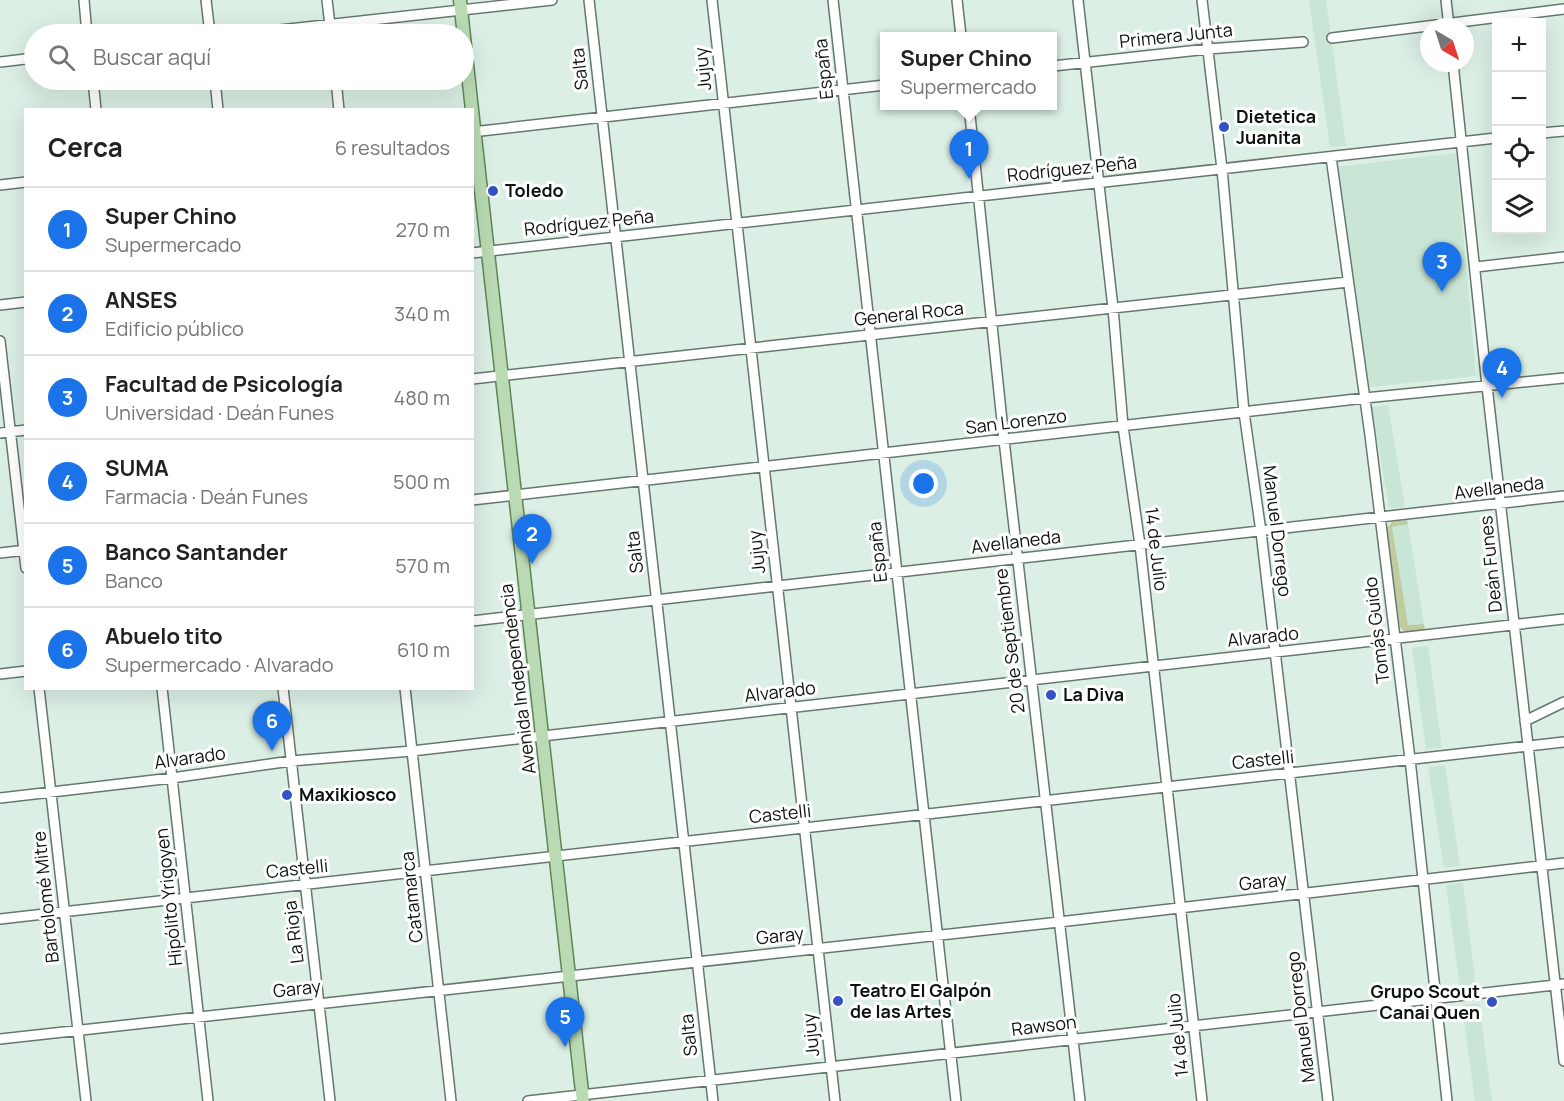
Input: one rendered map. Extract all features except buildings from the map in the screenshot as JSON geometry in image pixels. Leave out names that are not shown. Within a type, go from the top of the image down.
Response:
[{"type":"main road","name":"Avenida Independencia","points":[[461,5],[463,24]]},
{"type":"main road","name":"Avenida Independencia","points":[[470,90],[472,108]]},
{"type":"main road","name":"Avenida Independencia","points":[[474,131],[583,1098]]},
{"type":"street","points":[[84,0],[86,24]]},
{"type":"street","points":[[206,0],[209,24]]},
{"type":"street","points":[[327,0],[330,24]]},
{"type":"street","points":[[362,24],[461,5],[552,0]]},
{"type":"street","name":"Salta","points":[[589,0],[714,1101]]},
{"type":"street","name":"Jujuy","points":[[712,0],[835,1101]]},
{"type":"street","name":"España","points":[[833,0],[956,1101]]},
{"type":"street","points":[[957,0],[961,32]]},
{"type":"street","name":"14 de Julio","points":[[1078,0],[1113,308],[1123,426],[1140,545],[1202,1101]]},
{"type":"street","name":"Manuel Dorrego","points":[[1202,0],[1222,169],[1244,412],[1261,532],[1328,1101]]},
{"type":"street","points":[[1446,0],[1448,18]]},
{"type":"street","points":[[1474,22],[1564,9]]},
{"type":"street","points":[[1332,38],[1420,28]]},
{"type":"street","name":"Primera Junta","points":[[1057,66],[1208,49],[1303,42]]},
{"type":"street","points":[[0,62],[24,59]]},
{"type":"street","name":"Deán Funes","points":[[1454,72],[1525,721],[1542,865],[1560,985],[1564,1061]]},
{"type":"street","points":[[474,131],[880,86]]},
{"type":"street","points":[[94,90],[96,108]]},
{"type":"street","points":[[216,90],[218,108]]},
{"type":"street","points":[[337,90],[339,108]]},
{"type":"street","name":"20 de Septiembre","points":[[969,110],[1004,440],[1080,1101]]},
{"type":"street","points":[[1546,132],[1564,130]]},
{"type":"street","name":"Rodríguez Peña","points":[[474,253],[1492,139]]},
{"type":"street","name":"Tomás Guido","points":[[1330,157],[1381,519],[1424,879],[1447,1101]]},
{"type":"street","points":[[0,185],[24,182]]},
{"type":"street","points":[[1476,267],[1564,257]]},
{"type":"street","name":"General Roca","points":[[474,379],[1348,282]]},
{"type":"street","points":[[0,305],[24,302]]},
{"type":"street","points":[[0,341],[5,433],[24,544]]},
{"type":"street","name":"San Lorenzo","points":[[474,500],[1365,398],[1564,378]]},
{"type":"street","points":[[5,433],[24,430]]},
{"type":"street","name":"Avellaneda","points":[[474,621],[1381,519],[1564,496]]},
{"type":"street","points":[[0,553],[24,550]]},
{"type":"street","name":"Alvarado","points":[[0,798],[172,778],[291,761],[412,751],[1564,619]]},
{"type":"street","points":[[0,674],[24,671]]},
{"type":"street","name":"Bartolomé Mitre","points":[[39,690],[86,1101]]},
{"type":"street","name":"Hipólito Yrigoyen","points":[[162,690],[208,1101]]},
{"type":"street","name":"La Rioja","points":[[283,690],[330,1101]]},
{"type":"street","name":"Catamarca","points":[[405,690],[451,1101]]},
{"type":"street","points":[[1525,721],[1564,702]]},
{"type":"street","name":"Castelli","points":[[0,919],[1564,742]]},
{"type":"street","name":"Garay","points":[[0,1039],[1059,922],[1564,863]]},
{"type":"street","name":"Rawson","points":[[528,1101],[583,1098],[711,1080],[1560,985]]},
{"type":"shaded area","points":[[1309,0],[1326,0],[1346,146],[1330,147]]},
{"type":"shaded area","points":[[1456,153],[1476,376],[1369,387],[1337,167]]},
{"type":"shaded area","points":[[1388,405],[1405,507],[1389,508],[1372,407]]},
{"type":"shaded area","points":[[1408,524],[1424,624],[1408,625],[1392,527]]},
{"type":"shaded area","points":[[1428,646],[1442,748],[1426,749],[1412,648]]},
{"type":"shaded area","points":[[1445,765],[1460,866],[1444,868],[1428,767]]},
{"type":"shaded area","points":[[1463,883],[1476,987],[1460,988],[1446,885]]},
{"type":"shaded area","points":[[1479,1003],[1492,1101],[1475,1101],[1462,1005]]},
{"type":"green space","points":[[1407,520],[1408,524],[1392,527],[1408,625],[1424,624],[1425,630],[1405,633],[1400,627],[1386,529],[1392,522]]},
{"type":"place","name":"Dietetica Juanita","points":[[1224,127]]},
{"type":"place","name":"Super Chino","points":[[969,179]]},
{"type":"place","name":"Toledo","points":[[493,191]]},
{"type":"place","name":"Facultad de Psicología","points":[[1442,292]]},
{"type":"place","name":"SUMA","points":[[1502,398]]},
{"type":"place","name":"ANSES","points":[[532,564]]},
{"type":"place","name":"La Diva","points":[[1051,695]]},
{"type":"place","name":"Abuelo tito","points":[[272,751]]},
{"type":"place","name":"Maxikiosco","points":[[287,795]]},
{"type":"place","name":"Teatro El Galpón de las Artes","points":[[838,1001]]},
{"type":"place","name":"Grupo Scout Canai Quen","points":[[1492,1002]]},
{"type":"place","name":"Banco Santander","points":[[565,1047]]}]
